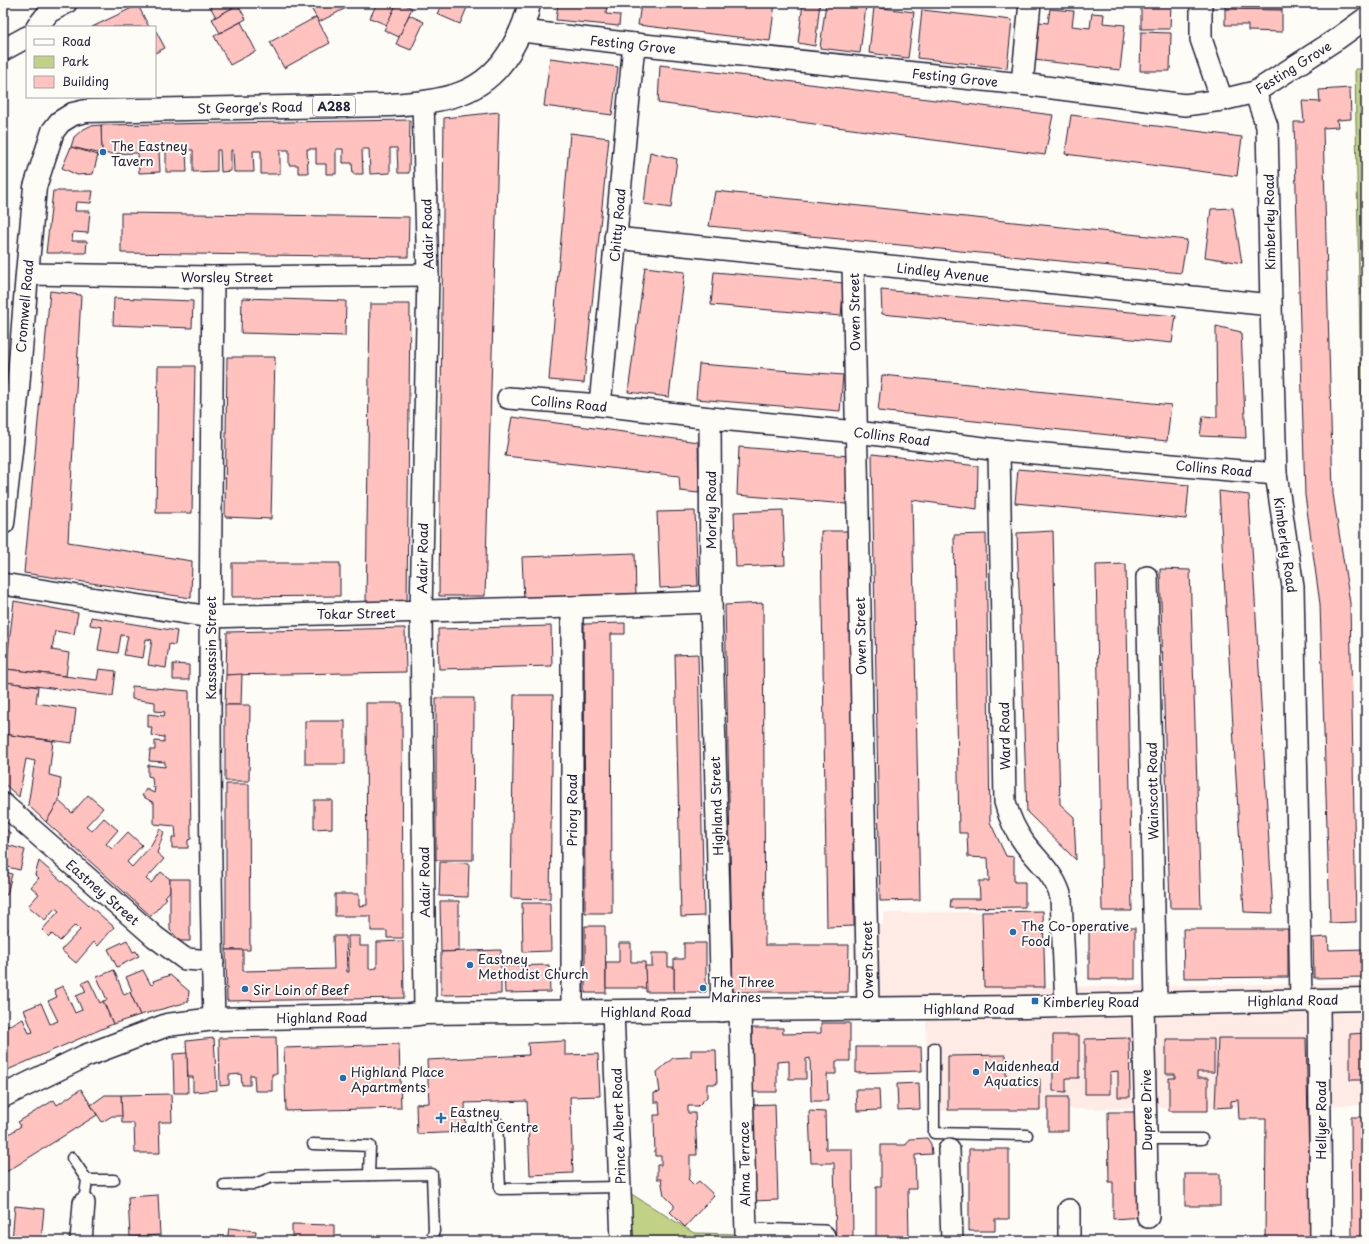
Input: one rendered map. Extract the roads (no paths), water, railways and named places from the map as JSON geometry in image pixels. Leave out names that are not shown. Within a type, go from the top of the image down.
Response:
[{"type":"main road","name":"St George's Road","points":[[86,111],[383,105],[424,102],[458,95],[482,84],[508,56],[522,31],[528,14],[529,3]]},
{"type":"main road","name":"Cromwell Road","points":[[3,524],[18,388],[26,274],[35,187],[49,142],[60,122],[72,114],[86,111]]},
{"type":"main road","name":"Highland Road","points":[[6,1096],[85,1056],[167,1025],[214,1019],[410,1015],[425,1013],[1066,1006],[1366,999]]},
{"type":"street","points":[[38,26],[49,12],[66,3]]},
{"type":"street","points":[[1022,84],[1030,3]]},
{"type":"street","points":[[1201,3],[1200,39],[1222,100]]},
{"type":"street","name":"Festing Grove","points":[[522,31],[1022,84],[1185,105],[1222,100],[1255,92],[1337,39],[1366,18]]},
{"type":"street","points":[[3,50],[26,38]]},
{"type":"street","name":"Chitty Road","points":[[600,405],[634,44]]},
{"type":"street","name":"Kimberley Road","points":[[1255,92],[1267,126],[1270,305],[1276,474],[1293,587],[1310,1000]]},
{"type":"street","name":"Adair Road","points":[[424,102],[428,275],[421,612],[425,1013]]},
{"type":"street","name":"Lindley Avenue","points":[[615,238],[1270,305]]},
{"type":"street","name":"Owen Street","points":[[853,263],[868,1008]]},
{"type":"street","name":"Worsley Street","points":[[26,274],[213,277],[428,275]]},
{"type":"street","name":"Kassassin Street","points":[[213,277],[210,617],[214,1019]]},
{"type":"street","name":"Collins Road","points":[[508,398],[600,405],[710,418],[856,432],[999,450],[1276,474]]},
{"type":"street","name":"Morley Road","points":[[710,418],[711,602]]},
{"type":"street","name":"Ward Road","points":[[999,450],[1005,802],[1008,815],[1024,843],[1053,877],[1059,888],[1061,898],[1066,1006]]},
{"type":"street","name":"Wainscott Road","points":[[1147,577],[1150,1004]]},
{"type":"street","name":"Tokar Street","points":[[3,584],[210,617],[421,612],[711,602]]},
{"type":"street","name":"Highland Street","points":[[711,602],[731,1010]]},
{"type":"street","name":"Priory Road","points":[[572,607],[572,1012]]},
{"type":"street","name":"Eastney Street","points":[[3,804],[155,937],[185,959],[213,960]]},
{"type":"street","name":"Hellyer Road","points":[[1310,1000],[1321,1241]]},
{"type":"street","name":"Dupree Drive","points":[[1148,1216],[1146,1139],[1150,1004]]},
{"type":"street","name":"Alma Terrace","points":[[731,1010],[746,1234],[824,1236],[824,1241]]},
{"type":"street","name":"Prince Albert Road","points":[[613,1011],[622,1241]]},
{"type":"street","points":[[949,1141],[952,1241]]},
{"type":"street","points":[[81,1241],[84,1203]]},
{"type":"street","points":[[1069,1210],[1069,1241]]},
{"type":"lane","points":[[934,1048],[934,1133],[949,1141],[1027,1135]]},
{"type":"lane","points":[[497,1122],[500,1189],[620,1187]]},
{"type":"lane","points":[[1146,1139],[1202,1139]]},
{"type":"lane","points":[[313,1144],[370,1146],[369,1175]]},
{"type":"lane","points":[[72,1158],[87,1180],[84,1203]]},
{"type":"lane","points":[[224,1185],[255,1184],[272,1177],[432,1174],[434,1231],[431,1241]]},
{"type":"lane","points":[[87,1180],[114,1180]]},
{"type":"place","name":"The Eastney Tavern","points":[[103,152]]},
{"type":"place","name":"The Co-operative Food","points":[[1013,932]]},
{"type":"place","name":"Eastney Methodist Church","points":[[470,965]]},
{"type":"place","name":"The Three Marines","points":[[703,988]]},
{"type":"place","name":"Sir Loin of Beef","points":[[245,989]]},
{"type":"place","name":"Kimberley Road","points":[[1035,1001]]},
{"type":"place","name":"Maidenhead Aquatics","points":[[976,1072]]},
{"type":"place","name":"Highland Place Apartments","points":[[343,1078]]},
{"type":"place","name":"Eastney Health Centre","points":[[441,1118]]}]
